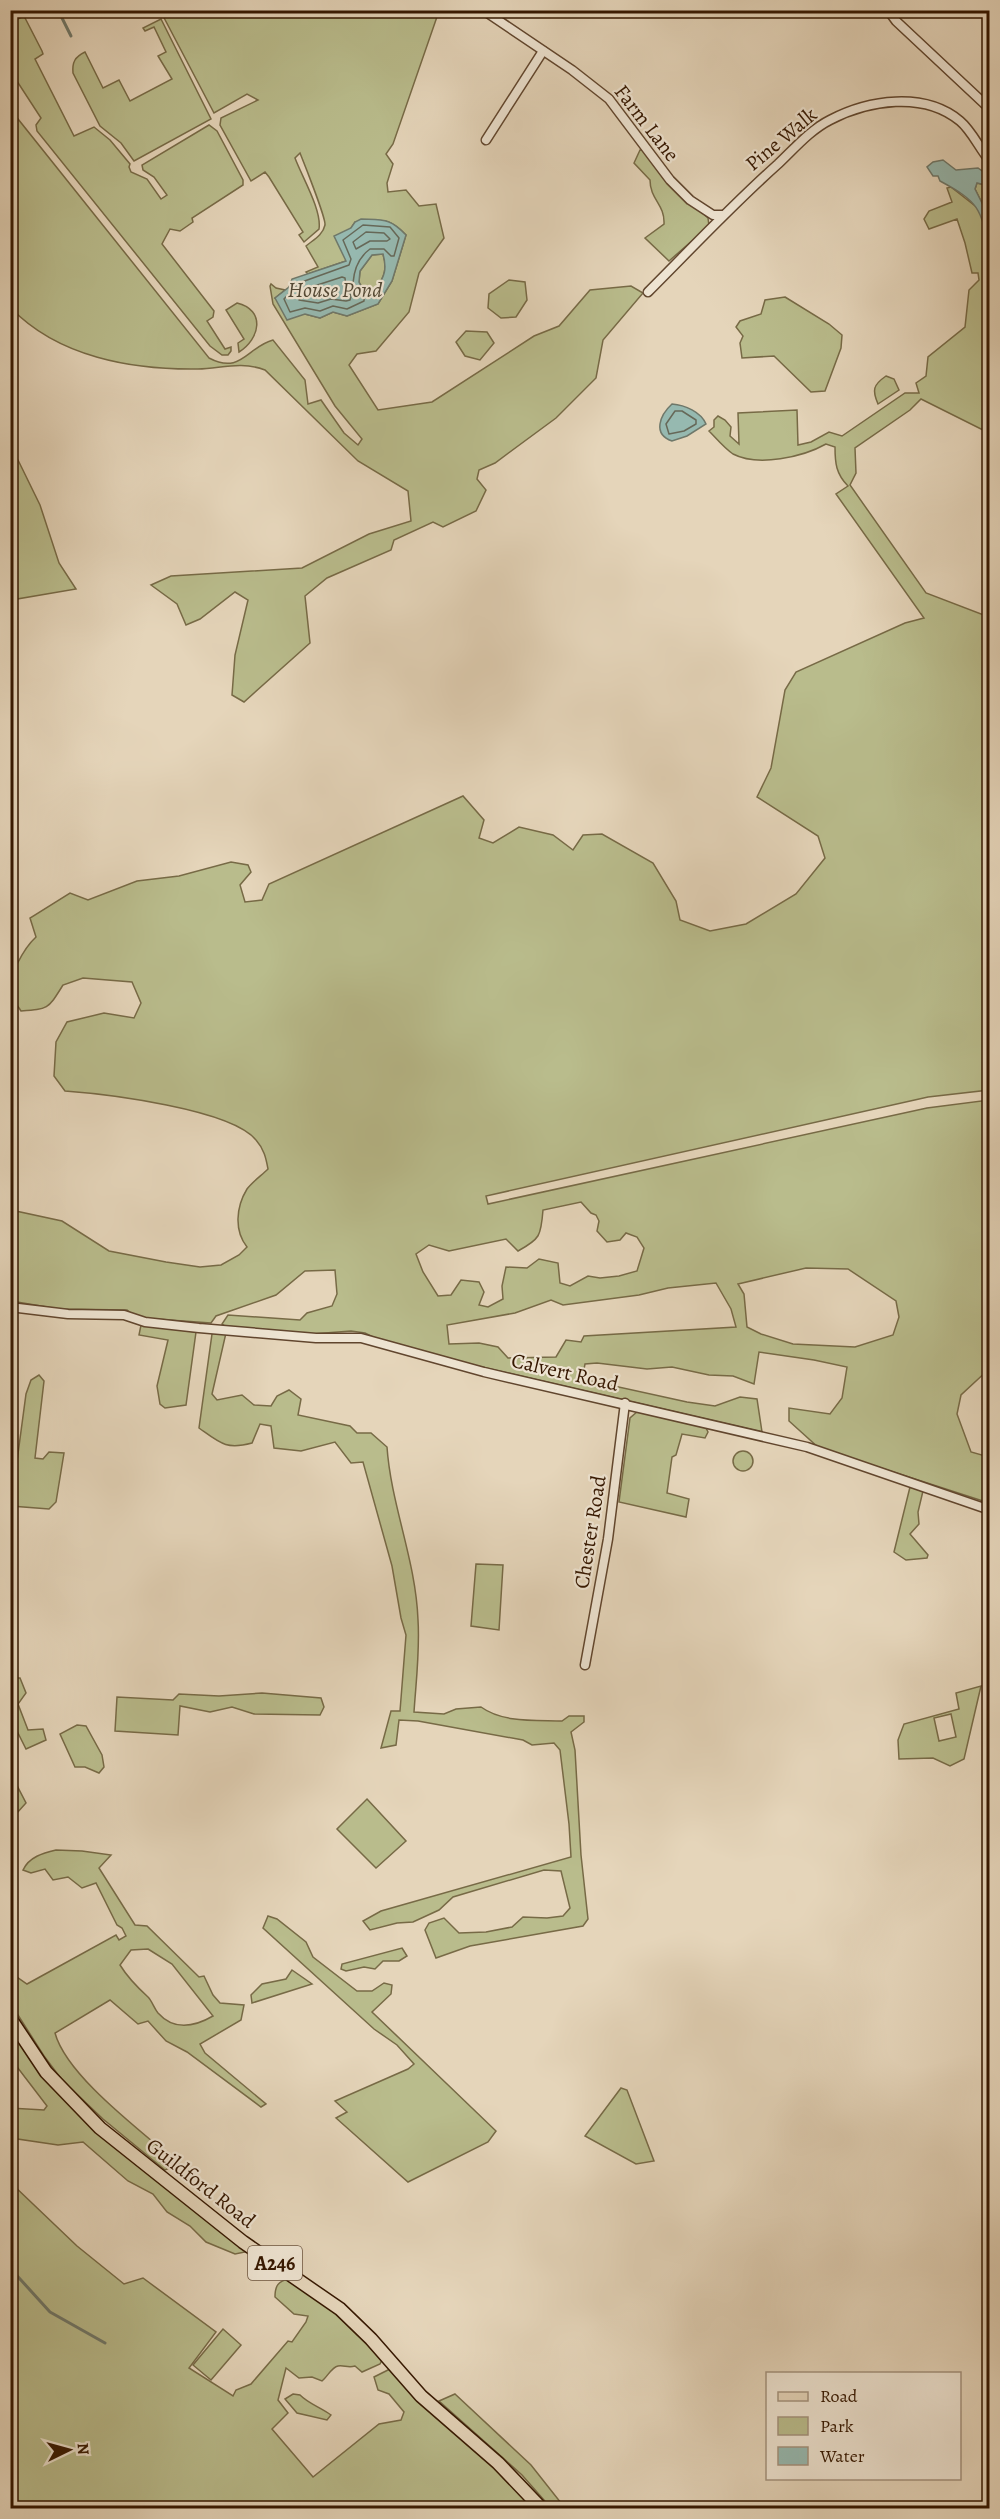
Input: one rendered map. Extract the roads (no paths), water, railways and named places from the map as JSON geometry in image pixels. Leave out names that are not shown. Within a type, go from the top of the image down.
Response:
[{"type":"main road","name":"Guildford Road","points":[[10,2018],[46,2072],[100,2128],[235,2236],[340,2309],[371,2339],[421,2396],[504,2469],[541,2508]]},
{"type":"street","name":"Farm Lane","points":[[483,10],[572,70],[609,99],[670,180],[690,200],[712,215],[723,216]]},
{"type":"street","points":[[888,10],[896,21],[990,109]]},
{"type":"street","points":[[486,140],[543,51]]},
{"type":"street","name":"Pine Walk","points":[[648,292],[723,216],[812,133],[834,118],[871,105],[913,102],[928,105],[961,121],[990,161]]},
{"type":"street","name":"Calvert Road","points":[[10,1307],[68,1314],[124,1315],[164,1325],[316,1338],[361,1338],[456,1365],[807,1447],[990,1510]]},
{"type":"street","name":"Chester Road","points":[[585,1665],[618,1473],[625,1403]]},
{"type":"water","points":[[943,160],[956,170],[978,168],[989,176],[989,186],[977,183],[975,189],[983,205],[989,209],[989,250],[980,215],[971,201],[940,181],[938,176],[933,176],[927,167],[933,162]]},
{"type":"water","name":"House Pond","points":[[361,219],[386,221],[395,225],[406,235],[392,281],[378,304],[347,316],[333,312],[320,318],[305,314],[287,320],[275,298],[289,287],[292,279],[346,261],[334,236],[351,228]],"holes":[[[383,254],[385,268],[379,284],[376,288],[364,291],[359,282],[360,271],[372,255]]]},
{"type":"water","points":[[672,404],[692,410],[706,424],[687,436],[672,441],[666,438],[662,434],[660,424],[664,413]]},
{"type":"waterway","points":[[58,10],[71,36]]},
{"type":"waterway","points":[[10,2268],[50,2312],[105,2343]]}]
